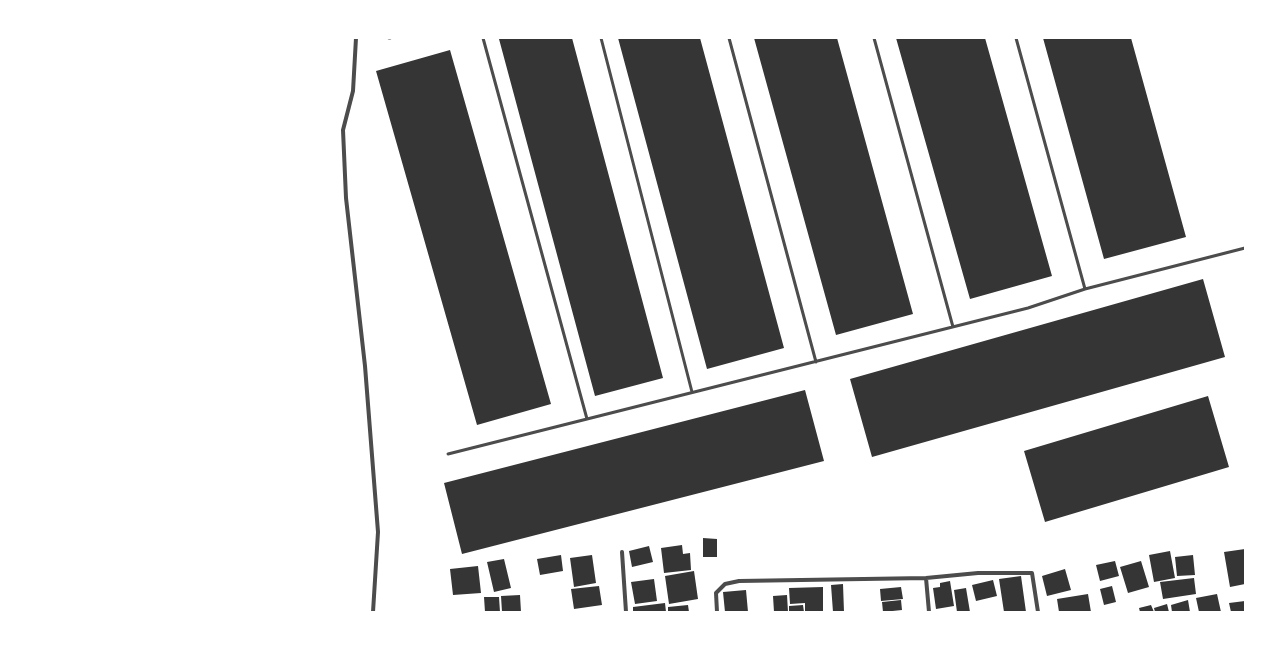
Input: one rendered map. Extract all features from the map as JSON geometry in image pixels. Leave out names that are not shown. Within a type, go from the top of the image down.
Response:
[{"type":"street","points":[[356,38],[353,91],[343,130],[346,198],[365,366],[378,532],[373,612]]},
{"type":"street","points":[[622,552],[626,612]]},
{"type":"street","points":[[717,612],[716,593],[725,584],[739,581],[926,578],[978,573],[1032,573],[1038,612]]},
{"type":"street","points":[[926,578],[929,612]]},
{"type":"lane","points":[[483,38],[587,419]]},
{"type":"lane","points":[[602,38],[692,392]]},
{"type":"lane","points":[[729,38],[816,362]]},
{"type":"lane","points":[[874,38],[953,327]]},
{"type":"lane","points":[[1016,38],[1085,289]]},
{"type":"lane","points":[[448,454],[1028,308],[1085,289],[1245,248]]},
{"type":"building","points":[[572,38],[663,378],[595,396],[499,39]]},
{"type":"building","points":[[618,38],[700,38],[784,348],[707,369]]},
{"type":"building","points":[[754,38],[837,38],[913,314],[836,335]]},
{"type":"building","points":[[896,38],[985,38],[1052,276],[970,299]]},
{"type":"building","points":[[1043,38],[1131,38],[1186,237],[1104,259]]},
{"type":"building","points":[[450,50],[551,404],[477,425],[376,71]]},
{"type":"building","points":[[1203,279],[1225,357],[872,457],[850,379]]},
{"type":"building","points":[[805,390],[824,461],[462,554],[444,483]]},
{"type":"building","points":[[1208,396],[1229,467],[1045,522],[1024,451]]},
{"type":"building","points":[[703,538],[717,539],[717,557],[703,557]]},
{"type":"building","points":[[682,545],[683,554],[690,553],[691,570],[664,573],[661,548]]},
{"type":"building","points":[[649,546],[653,562],[632,567],[629,551]]},
{"type":"building","points":[[1245,549],[1245,584],[1230,587],[1224,552]]},
{"type":"building","points":[[1170,551],[1175,578],[1154,582],[1149,555]]},
{"type":"building","points":[[561,555],[563,571],[540,575],[537,559]]},
{"type":"building","points":[[592,555],[596,583],[574,587],[570,558]]},
{"type":"building","points":[[1193,555],[1195,575],[1177,576],[1175,557]]},
{"type":"building","points":[[504,559],[511,588],[494,592],[487,562]]},
{"type":"building","points":[[1115,561],[1119,576],[1100,581],[1096,565]]},
{"type":"building","points":[[1141,561],[1149,587],[1128,593],[1120,567]]},
{"type":"building","points":[[478,566],[481,593],[453,595],[450,569]]},
{"type":"building","points":[[1065,569],[1071,590],[1047,596],[1042,576]]},
{"type":"building","points":[[694,571],[698,599],[669,604],[665,576]]},
{"type":"building","points":[[1021,576],[1026,612],[1004,612],[999,579]]},
{"type":"building","points":[[1194,578],[1196,594],[1163,599],[1160,582]]},
{"type":"building","points":[[654,579],[657,601],[635,604],[631,582]]},
{"type":"building","points":[[993,580],[997,596],[976,601],[972,585]]},
{"type":"building","points":[[950,581],[954,606],[936,609],[933,588],[940,587],[940,583]]},
{"type":"building","points":[[843,584],[844,612],[833,612],[831,585]]},
{"type":"building","points":[[599,586],[602,605],[574,609],[571,589]]},
{"type":"building","points":[[1112,586],[1116,602],[1104,605],[1100,589]]},
{"type":"building","points":[[823,587],[823,612],[805,612],[805,603],[790,604],[789,588]]},
{"type":"building","points":[[901,587],[903,599],[881,601],[880,589]]},
{"type":"building","points":[[966,588],[970,612],[957,612],[954,590]]},
{"type":"building","points":[[746,590],[748,612],[725,612],[723,592]]},
{"type":"building","points":[[1088,594],[1091,612],[1059,612],[1057,599]]},
{"type":"building","points":[[1217,594],[1221,612],[1199,612],[1196,598]]},
{"type":"building","points":[[520,595],[521,612],[502,612],[501,596]]},
{"type":"building","points":[[787,595],[788,612],[774,612],[773,596]]},
{"type":"building","points":[[484,597],[499,597],[500,612],[485,612]]},
{"type":"building","points":[[901,600],[902,610],[883,612],[882,602]]},
{"type":"building","points":[[1188,600],[1190,612],[1172,612],[1171,605]]},
{"type":"building","points":[[1245,601],[1245,612],[1231,612],[1229,603]]},
{"type":"building","points":[[665,603],[666,612],[633,612],[633,607]]},
{"type":"building","points":[[1167,604],[1169,612],[1155,612],[1154,608]]},
{"type":"building","points":[[688,605],[689,612],[668,612],[668,607]]},
{"type":"building","points":[[803,605],[804,612],[789,612],[789,606]]},
{"type":"building","points":[[1151,605],[1154,612],[1140,612],[1139,608]]}]
